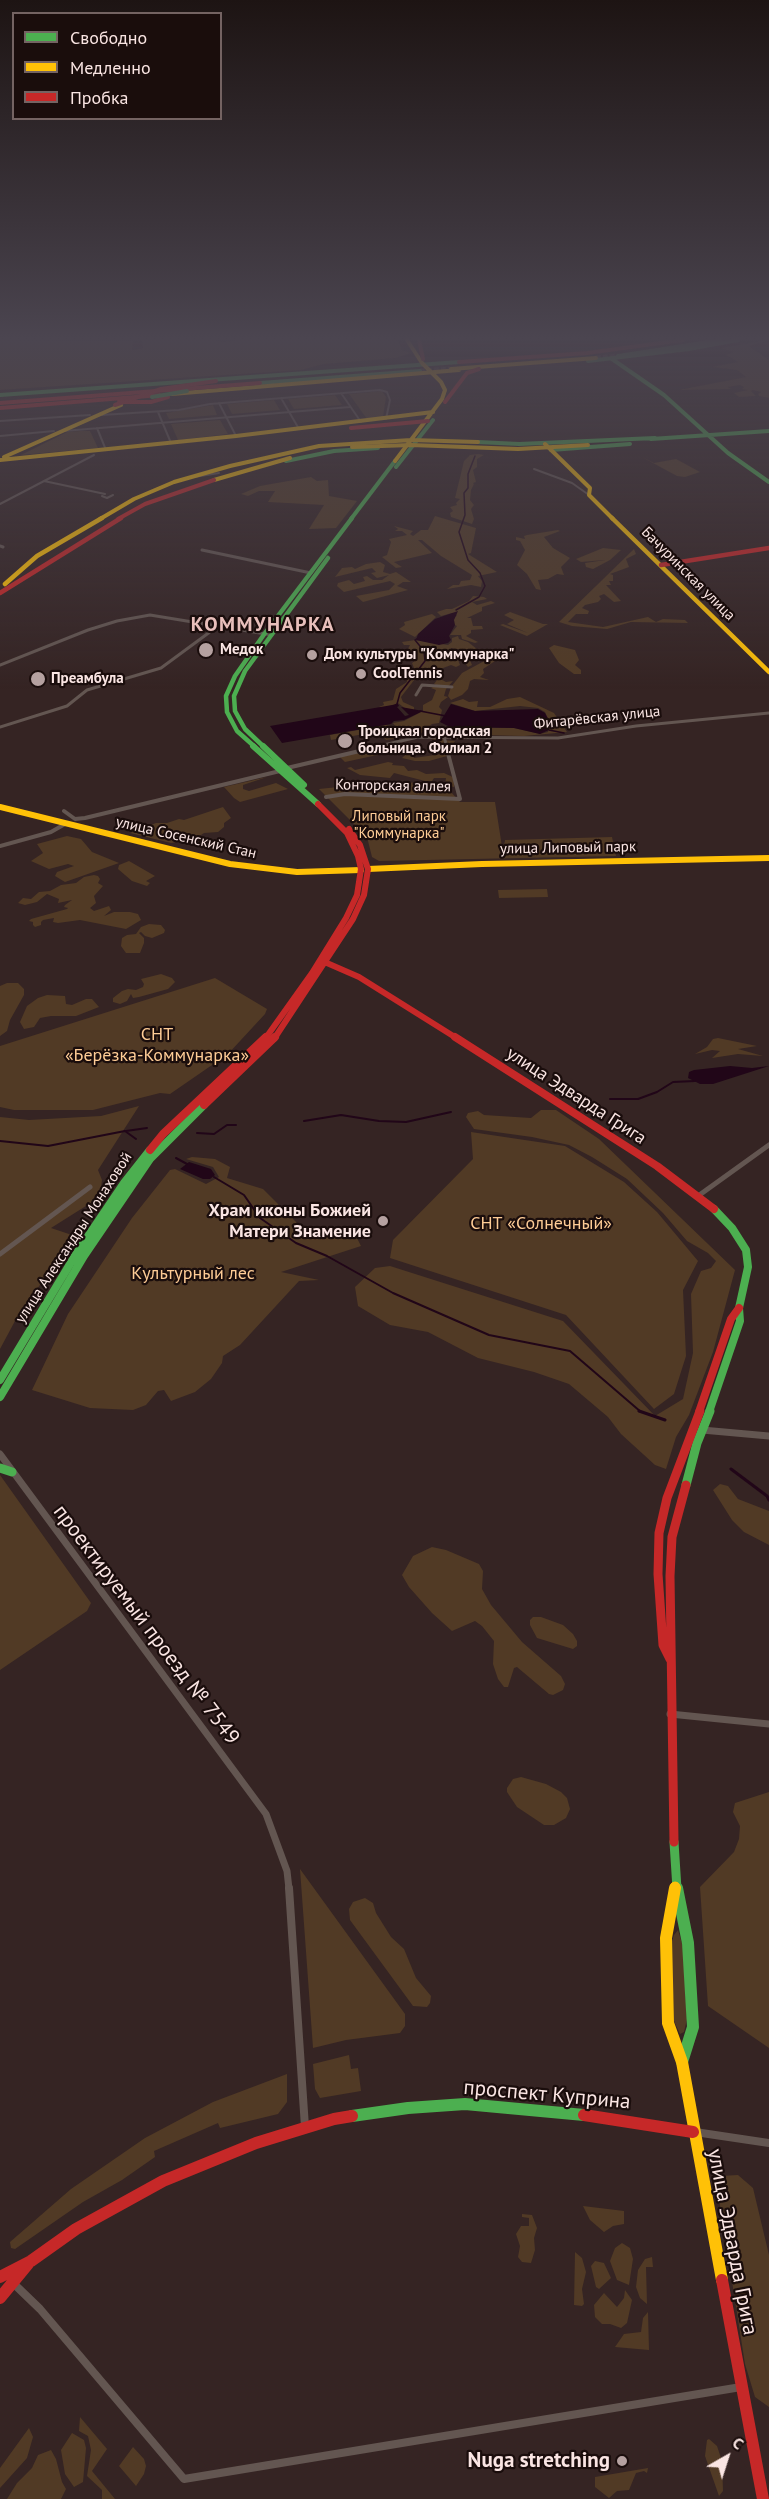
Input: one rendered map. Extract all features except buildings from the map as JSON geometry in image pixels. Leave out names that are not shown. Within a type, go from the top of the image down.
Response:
[{"type":"main road","points":[[0,460],[36,457]]},
{"type":"main road","points":[[0,460],[78,459],[88,457]]},
{"type":"main road","points":[[2,585],[46,550],[134,499],[174,482],[220,468],[270,457]]},
{"type":"main road","points":[[2,585],[129,507],[171,489],[219,473],[284,457]]},
{"type":"main road","points":[[0,593],[137,508],[189,487],[295,457]]},
{"type":"main road","points":[[237,472],[306,457]]},
{"type":"main road","points":[[268,634],[310,573],[402,457]]},
{"type":"main road","points":[[364,870],[347,833],[283,770],[237,731],[226,707],[226,696],[232,681],[402,457]]},
{"type":"main road","name":"Бачуринская улица","points":[[558,457],[590,488],[589,495],[769,672]]},
{"type":"main road","points":[[736,457],[769,482]]},
{"type":"main road","points":[[661,565],[769,548]]},
{"type":"main road","name":"улица Сосенский Стан","points":[[0,807],[230,864],[297,872],[364,870]]},
{"type":"main road","name":"улица Липовый парк","points":[[364,870],[432,865],[769,858]]},
{"type":"main road","name":"улица Александры Монаховой","points":[[0,1397],[84,1256],[150,1159],[275,1038],[323,961],[353,904],[364,870]]},
{"type":"main road","name":"улица Александры Монаховой","points":[[0,1380],[76,1254],[143,1157],[174,1124],[268,1036],[323,961]]},
{"type":"main road","name":"улица Эдварда Грига","points":[[323,961],[359,977],[657,1166],[698,1196],[732,1228],[746,1250],[748,1267],[739,1308],[740,1322],[702,1430],[672,1537],[670,1714],[676,1881],[688,1943],[693,2027],[682,2062]]},
{"type":"main road","name":"улица Эдварда Грига","points":[[670,1659],[663,1645],[658,1574],[659,1533],[667,1498],[731,1319],[739,1308]]},
{"type":"main road","points":[[0,1468],[12,1472]]},
{"type":"main road","name":"улица Эдварда Грига","points":[[676,1881],[669,1911],[665,1968],[668,2023],[682,2062],[693,2132],[763,2499]]},
{"type":"main road","name":"проспект Куприна","points":[[1,2274],[31,2261],[76,2229],[164,2181],[228,2153],[304,2127],[380,2111],[465,2104],[555,2111],[646,2123],[693,2132]]},
{"type":"main road","name":"проспект Куприна","points":[[0,2298],[31,2261]]},
{"type":"street","points":[[0,504],[44,481],[78,459]]},
{"type":"street","name":"Бачуринская улица","points":[[534,469],[572,483],[589,495]]},
{"type":"street","points":[[174,482],[219,473]]},
{"type":"street","points":[[44,481],[105,494]]},
{"type":"street","points":[[202,550],[310,573]]},
{"type":"street","points":[[0,665],[88,630],[117,621],[150,615],[268,634]]},
{"type":"street","points":[[0,727],[67,706],[87,690],[161,668],[218,626]]},
{"type":"street","points":[[416,694],[422,685],[452,687]]},
{"type":"street","name":"Фитарёвская улица","points":[[64,812],[75,819],[85,818],[409,739],[558,738],[636,726],[769,713]]},
{"type":"street","name":"Конторская аллея","points":[[326,797],[345,794],[460,799],[444,737]]},
{"type":"street","points":[[0,846],[51,832],[65,824]]},
{"type":"street","points":[[698,1196],[769,1145]]},
{"type":"street","name":"улица Александры Монаховой","points":[[0,1254],[90,1187]]},
{"type":"street","points":[[692,1428],[769,1436]]},
{"type":"street","name":"проектируемый проезд № 7549","points":[[0,1454],[266,1814],[286,1871],[290,1899],[304,2127]]},
{"type":"street","points":[[670,1714],[769,1724]]},
{"type":"street","name":"проспект Куприна","points":[[693,2132],[769,2143]]},
{"type":"street","points":[[1,2274],[40,2309],[184,2479],[741,2387]]},
{"type":"green space","points":[[468,457],[481,457],[477,459],[477,467],[473,470],[476,482],[473,483],[470,500],[474,505],[471,509],[474,519],[472,524],[451,517],[450,513],[453,511],[450,507],[457,505],[460,499],[455,498],[464,461]]},
{"type":"green space","points":[[641,457],[654,463],[676,459],[700,472],[685,477],[677,476]]},
{"type":"green space","points":[[311,477],[317,481],[328,480],[329,496],[357,501],[336,528],[309,529],[324,505],[268,502],[275,491],[259,491],[248,496],[241,494],[260,486]]},
{"type":"green space","points":[[435,516],[476,528],[471,553],[468,554],[497,572],[478,576],[482,581],[481,587],[471,585],[447,589],[453,585],[459,585],[461,581],[470,580],[472,575],[441,556],[422,540],[418,540],[432,553],[394,562],[402,567],[396,568],[382,557],[387,555],[391,542],[389,539],[407,535],[402,531],[395,531],[398,529],[394,526],[413,531],[410,534],[413,536],[421,530],[428,530]]},
{"type":"green space","points":[[560,531],[544,537],[553,548],[570,558],[561,567],[564,575],[557,574],[548,579],[538,580],[541,590],[536,589],[527,574],[517,565],[525,550],[516,537],[525,539],[524,536],[527,535]]},
{"type":"green space","points":[[603,548],[621,550],[610,560],[593,569],[586,567],[585,563],[605,560],[581,562],[576,559]]},
{"type":"green space","points":[[634,549],[636,554],[626,559],[629,567],[610,574],[613,575],[613,581],[609,581],[611,585],[606,585],[621,601],[614,602],[604,594],[599,596],[601,599],[598,602],[582,608],[589,611],[588,614],[576,614],[568,622],[603,627],[648,617],[656,622],[663,619],[685,620],[688,623],[631,622],[607,629],[572,626],[559,622]]},
{"type":"green space","points":[[380,562],[385,565],[383,572],[390,574],[396,572],[411,582],[403,582],[397,586],[408,590],[363,602],[356,596],[389,590],[395,584],[390,581],[344,592],[337,586],[338,583],[349,580],[354,584],[365,581],[363,577],[367,576],[373,580],[382,580],[389,575],[377,578],[371,573],[376,572],[372,568],[335,577],[342,568],[355,569],[366,564]]},
{"type":"green space","points":[[473,596],[487,599],[472,602],[477,605],[491,601],[495,603],[482,607],[482,611],[467,618],[471,618],[473,626],[482,626],[483,629],[471,630],[471,633],[466,636],[478,642],[475,643],[462,639],[461,635],[450,635],[457,626],[450,623],[457,615],[452,613],[441,616],[437,612],[452,609],[469,601]]},
{"type":"green space","points":[[510,612],[548,624],[527,636],[500,625],[528,633],[507,624],[514,620],[504,615]]},
{"type":"green space","points":[[432,614],[436,617],[415,637],[399,629],[405,625],[404,622]]},
{"type":"green space","points":[[458,636],[459,639],[468,642],[482,653],[470,660],[472,665],[468,667],[459,654],[462,650],[451,648],[451,655],[447,659],[457,657],[460,665],[456,667],[451,665],[418,675],[401,697],[403,702],[414,707],[414,710],[406,709],[398,703],[382,709],[379,707],[384,705],[383,702],[393,700],[396,689],[407,682],[406,676],[414,668],[412,663],[416,660],[416,653],[408,649],[410,645],[404,645],[402,642],[415,640],[448,645],[452,642],[452,638]]},
{"type":"green space","points":[[554,645],[575,650],[579,660],[575,665],[581,670],[581,674],[574,674],[559,663],[549,648]]},
{"type":"green space","points":[[501,652],[505,653],[504,655],[483,669],[484,673],[480,677],[489,680],[470,681],[468,689],[462,695],[451,700],[448,696],[451,687],[462,673]]},
{"type":"green space","points":[[424,674],[431,674],[446,682],[453,681],[446,689],[444,696],[448,697],[441,702],[439,707],[442,710],[439,723],[432,724],[420,734],[412,736],[413,732],[419,732],[419,728],[415,726],[397,729],[393,723],[404,721],[423,711],[423,705],[432,700],[436,690],[431,688],[436,685],[434,684],[437,680],[424,678]]},
{"type":"green space","points":[[520,697],[554,713],[567,732],[524,736],[440,734],[431,730],[439,727],[514,728],[540,734],[548,732],[549,721],[545,712],[538,708],[520,706],[475,711],[450,703],[463,699],[469,702],[478,701],[477,707],[490,707],[507,699]]},
{"type":"green space","points":[[386,725],[394,727],[395,735],[400,736],[399,738],[386,740],[380,733],[375,732],[331,740],[330,735]]},
{"type":"green space","points":[[441,737],[443,740],[455,741],[453,744],[445,743],[447,756],[429,761],[402,758],[405,755],[395,753],[398,751],[394,746],[376,749],[382,754],[345,762],[338,755],[397,741],[396,746],[410,744],[414,758],[442,754],[439,743],[431,738]]},
{"type":"green space","points":[[388,762],[393,763],[392,765],[404,766],[408,771],[417,770],[426,774],[444,773],[455,778],[454,787],[445,785],[446,778],[425,781],[394,773],[390,778],[360,775],[347,768],[351,767],[355,770]]},
{"type":"green space","points":[[267,777],[243,785],[243,789],[249,791],[276,783],[288,789],[240,802],[224,787]]},
{"type":"green space","name":"Липовый парк \"Коммунарка\"","points":[[404,782],[417,783],[417,789],[450,791],[460,802],[495,802],[503,853],[505,840],[612,837],[616,856],[379,861],[372,857],[367,837],[319,789],[338,787],[402,791]]},
{"type":"green space","points":[[223,807],[231,818],[224,823],[224,827],[218,832],[204,833],[195,839],[171,843],[130,833],[156,823],[184,820]]},
{"type":"green space","points":[[67,836],[81,839],[92,852],[119,863],[65,882],[55,876],[57,872],[74,866],[68,864],[49,869],[31,861],[43,853],[37,844]]},
{"type":"green space","points":[[129,861],[155,876],[146,881],[150,883],[147,886],[132,881],[118,869],[119,865]]},
{"type":"green space","points":[[98,876],[100,879],[98,883],[103,886],[94,896],[96,903],[90,908],[94,911],[109,906],[111,910],[104,916],[114,912],[130,912],[138,914],[141,920],[126,929],[80,920],[58,923],[53,922],[54,918],[43,920],[41,925],[35,927],[33,922],[29,921],[31,919],[67,909],[65,905],[72,900],[58,903],[59,899],[47,894],[37,902],[25,905],[18,903],[23,898],[31,899],[39,892],[76,883],[84,877]]},
{"type":"green space","points":[[547,889],[548,897],[499,898],[498,890]]},
{"type":"green space","points":[[149,924],[161,925],[165,930],[164,933],[152,938],[139,933],[144,938],[140,953],[126,953],[121,946],[122,938],[136,934],[141,927]]},
{"type":"green space","points":[[161,974],[172,978],[175,982],[168,989],[133,998],[131,994],[127,1001],[120,1004],[113,1002],[113,998],[122,991],[143,987],[141,979]]},
{"type":"green space","name":"СНТ «Берёзка-Коммунарка»","points":[[215,978],[267,1009],[228,1054],[170,1094],[160,1093],[93,1110],[14,1110],[0,1107],[0,1046]]},
{"type":"green space","points":[[7,983],[18,983],[24,989],[24,995],[10,1020],[7,1031],[0,1036],[0,986]]},
{"type":"green space","points":[[47,995],[65,996],[66,1004],[72,1005],[92,999],[99,1007],[76,1016],[40,1018],[34,1027],[24,1029],[20,1022],[27,1006]]},
{"type":"green space","points":[[713,1039],[757,1046],[738,1049],[763,1056],[738,1054],[712,1058],[720,1051],[712,1050],[695,1054],[707,1047]]},
{"type":"green space","points":[[139,1106],[98,1170],[102,1180],[97,1199],[51,1228],[73,1237],[15,1321],[0,1349],[0,1117],[29,1120],[101,1116]]},
{"type":"green space","points":[[541,1110],[556,1110],[599,1139],[735,1270],[713,1352],[689,1415],[676,1437],[666,1469],[655,1465],[621,1434],[608,1417],[569,1384],[534,1372],[478,1358],[428,1332],[390,1325],[358,1306],[355,1287],[375,1268],[390,1266],[563,1321],[655,1416],[683,1399],[693,1353],[691,1294],[701,1271],[711,1268],[716,1261],[708,1253],[687,1241],[663,1213],[627,1179],[592,1157],[569,1145],[474,1129],[466,1117],[468,1113],[478,1111],[484,1115],[531,1118]]},
{"type":"green space","name":"СНТ «Солнечный»","points":[[471,1132],[565,1146],[624,1182],[657,1212],[698,1261],[683,1290],[686,1356],[674,1394],[654,1409],[566,1315],[390,1258],[393,1240],[473,1159]]},
{"type":"green space","name":"Культурный лес","points":[[192,1157],[215,1159],[230,1167],[227,1178],[263,1189],[299,1225],[356,1236],[361,1246],[281,1272],[319,1280],[299,1281],[240,1345],[223,1356],[222,1363],[211,1379],[195,1392],[171,1401],[164,1390],[158,1391],[146,1405],[133,1410],[90,1408],[32,1390],[68,1314],[132,1218],[170,1170],[175,1169],[206,1184],[219,1177],[213,1167],[186,1159]]},
{"type":"green space","points":[[0,1475],[91,1603],[87,1611],[0,1670]]},
{"type":"green space","points":[[720,1484],[728,1486],[738,1499],[769,1511],[769,1545],[744,1532],[732,1520],[713,1490]]},
{"type":"green space","points":[[432,1547],[446,1550],[479,1564],[483,1571],[482,1589],[491,1605],[522,1642],[561,1676],[565,1684],[563,1690],[553,1695],[549,1694],[517,1667],[514,1668],[508,1687],[504,1687],[498,1679],[493,1664],[494,1641],[482,1626],[475,1621],[452,1631],[432,1613],[409,1587],[402,1575],[413,1556]]},
{"type":"green space","points":[[533,1617],[541,1617],[563,1625],[573,1634],[577,1646],[573,1649],[537,1638],[530,1625]]},
{"type":"green space","points":[[521,1777],[546,1784],[561,1792],[567,1798],[570,1809],[566,1818],[554,1825],[544,1825],[517,1807],[507,1792],[507,1788],[513,1779]]},
{"type":"green space","points":[[769,1792],[769,2048],[708,2006],[700,1887],[734,1852],[739,1839],[740,1826],[733,1812],[735,1803]]},
{"type":"green space","points":[[300,1869],[405,2014],[405,2026],[400,2033],[346,2040],[313,2048]]},
{"type":"green space","points":[[365,1898],[373,1903],[376,1913],[391,1937],[404,1949],[416,1978],[431,1996],[427,2007],[413,2006],[350,1920],[349,1909],[353,1902]]},
{"type":"green space","points":[[678,1930],[683,1947],[687,2019],[684,2032],[680,2034],[674,2021],[671,1944]]},
{"type":"green space","points":[[349,2055],[351,2069],[358,2068],[361,2091],[320,2098],[315,2089],[313,2064]]},
{"type":"green space","points":[[287,2074],[287,2102],[278,2114],[220,2128],[218,2123],[154,2151],[155,2157],[122,2180],[83,2202],[15,2249],[11,2248],[10,2242],[71,2189],[145,2138],[213,2102]]},
{"type":"green space","points":[[738,2175],[753,2188],[769,2255],[769,2407],[755,2397],[745,2364],[717,2186],[721,2176]]},
{"type":"green space","points":[[583,2206],[624,2211],[624,2224],[613,2226],[604,2232],[590,2220]]},
{"type":"green space","points":[[522,2214],[532,2215],[537,2228],[531,2263],[522,2262],[518,2257],[520,2246],[516,2234],[521,2226],[529,2226],[529,2218],[522,2217]]},
{"type":"green space","points":[[622,2243],[630,2248],[633,2259],[629,2285],[617,2280],[610,2261],[615,2248]]},
{"type":"green space","points":[[575,2252],[582,2258],[586,2272],[582,2289],[584,2304],[582,2306],[574,2305]]},
{"type":"green space","points":[[652,2257],[653,2267],[646,2267],[647,2304],[640,2298],[636,2287],[638,2270],[645,2259]]},
{"type":"green space","points":[[595,2261],[604,2263],[611,2278],[599,2289],[596,2287],[591,2266]]},
{"type":"green space","points":[[625,2290],[632,2300],[627,2323],[621,2328],[602,2324],[595,2317],[594,2305],[604,2293],[617,2307],[624,2298]]},
{"type":"green space","points":[[648,2312],[649,2350],[615,2347],[624,2334],[641,2332],[643,2318]]},
{"type":"green space","points":[[80,2417],[107,2449],[92,2471],[115,2499],[102,2499],[102,2490],[87,2476],[91,2450],[88,2436],[79,2431]]},
{"type":"green space","points":[[29,2428],[33,2437],[27,2458],[0,2488],[0,2468]]},
{"type":"green space","points":[[72,2433],[84,2440],[86,2448],[83,2482],[74,2487],[65,2474],[61,2450]]},
{"type":"green space","points":[[709,2439],[717,2446],[722,2461],[723,2491],[719,2496],[705,2456]]},
{"type":"green space","points":[[133,2447],[144,2459],[146,2466],[136,2486],[119,2466]]},
{"type":"green space","points":[[51,2450],[66,2489],[61,2499],[7,2499],[17,2483],[32,2468],[38,2455]]},
{"type":"green space","points":[[648,2468],[647,2473],[644,2471],[636,2473],[629,2490],[617,2491],[609,2498],[595,2487],[595,2477]]},
{"type":"shaded area","points":[[458,611],[454,620],[455,625],[449,636],[451,640],[448,643],[439,645],[416,640],[418,634],[435,619]]},
{"type":"shaded area","points":[[398,704],[397,707],[405,716],[409,715],[401,707],[423,711],[391,724],[282,743],[270,726]]},
{"type":"shaded area","points":[[451,704],[475,711],[538,709],[545,713],[549,721],[549,730],[540,734],[514,728],[450,727],[440,722]]},
{"type":"shaded area","points":[[730,1066],[752,1068],[769,1066],[713,1084],[700,1084],[688,1078],[689,1072],[694,1070]]},
{"type":"shaded area","points":[[189,1162],[211,1169],[215,1175],[210,1179],[203,1179],[180,1169]]},
{"type":"waterway","points":[[456,610],[479,597],[485,586],[480,573],[468,560],[459,532],[465,515],[464,493],[468,488],[468,474],[475,457]]},
{"type":"waterway","points":[[394,706],[397,704],[400,693],[425,661],[424,651],[415,640],[417,639]]},
{"type":"waterway","points":[[420,711],[446,716]]},
{"type":"waterway","points":[[549,730],[564,733]]},
{"type":"waterway","points":[[610,1099],[638,1099],[657,1092],[673,1082],[695,1081]]},
{"type":"waterway","points":[[304,1121],[341,1115],[379,1121],[406,1122],[451,1112]]},
{"type":"waterway","points":[[197,1133],[214,1134],[227,1125],[236,1125]]},
{"type":"waterway","points":[[126,1131],[147,1128]]},
{"type":"waterway","points":[[0,1141],[48,1146],[125,1131],[136,1139]]},
{"type":"waterway","points":[[176,1158],[187,1164]]},
{"type":"waterway","points":[[214,1177],[244,1195],[260,1218],[296,1243],[327,1256],[393,1293],[489,1335],[570,1351],[640,1411]]},
{"type":"waterway","points":[[640,1411],[665,1420]]},
{"type":"waterway","points":[[731,1469],[767,1496],[769,1500]]},
{"type":"traffic: fast","points":[[286,461],[307,457]]},
{"type":"traffic: fast","points":[[396,467],[404,457]]},
{"type":"traffic: fast","points":[[733,457],[769,482]]},
{"type":"traffic: fast","points":[[318,804],[237,731],[227,712],[226,696],[235,676],[265,633],[395,461]]},
{"type":"traffic: fast","points":[[304,785],[245,729],[235,711],[234,696],[245,671],[328,558]]},
{"type":"traffic: fast","points":[[0,1397],[84,1256],[150,1159],[204,1105]]},
{"type":"traffic: fast","points":[[0,1380],[76,1254],[124,1183],[150,1150]]},
{"type":"traffic: fast","points":[[686,1485],[697,1443],[715,1398],[740,1321],[739,1308],[748,1267],[746,1250],[732,1228],[714,1209]]},
{"type":"traffic: fast","points":[[0,1468],[12,1472]]},
{"type":"traffic: fast","points":[[674,1842],[676,1882],[688,1943],[693,2027],[682,2062]]},
{"type":"traffic: fast","points":[[352,2116],[408,2108],[465,2104],[584,2115]]},
{"type":"traffic: slow","points":[[0,460],[33,457]]},
{"type":"traffic: slow","points":[[5,584],[37,556],[134,499],[174,482],[272,457]]},
{"type":"traffic: slow","points":[[395,461],[398,457]]},
{"type":"traffic: slow","points":[[558,457],[590,488],[589,495],[769,672]]},
{"type":"traffic: slow","points":[[214,480],[290,458]]},
{"type":"traffic: slow","points":[[0,807],[230,864],[297,872],[361,870]]},
{"type":"traffic: slow","points":[[368,869],[482,864],[769,858]]},
{"type":"traffic: slow","points":[[675,1886],[666,1938],[668,2023],[682,2062],[722,2280]]},
{"type":"traffic: jam","points":[[0,593],[95,532],[145,504],[214,480]]},
{"type":"traffic: jam","points":[[661,565],[769,548]]},
{"type":"traffic: jam","points":[[150,1150],[163,1134],[268,1036],[312,973],[346,918],[357,895],[361,869],[358,856],[347,833],[318,804]]},
{"type":"traffic: jam","points":[[204,1105],[275,1038],[353,919],[364,895],[368,869],[360,845],[349,829]]},
{"type":"traffic: jam","points":[[320,960],[359,977],[398,1001],[657,1166],[714,1209]]},
{"type":"traffic: jam","points":[[670,1659],[663,1645],[658,1574],[659,1533],[667,1498],[684,1449],[706,1395],[731,1319],[739,1308]]},
{"type":"traffic: jam","points":[[674,1842],[670,1576],[672,1537],[686,1485]]},
{"type":"traffic: jam","points":[[584,2115],[693,2132]]},
{"type":"traffic: jam","points":[[0,2277],[31,2261],[76,2229],[163,2181],[256,2143],[334,2119],[352,2116]]},
{"type":"traffic: jam","points":[[0,2298],[28,2264]]},
{"type":"traffic: jam","points":[[722,2280],[763,2499]]},
{"type":"place","name":"Медок","points":[[206,650]]},
{"type":"place","name":"Дом культуры \"Коммунарка\"","points":[[312,655]]},
{"type":"place","name":"CoolTennis","points":[[361,674]]},
{"type":"place","name":"Преамбула","points":[[38,679]]},
{"type":"place","name":"Троицкая городская больница. Филиал 2","points":[[345,741]]},
{"type":"place","name":"Храм иконы Божией Матери Знамение","points":[[383,1221]]},
{"type":"place","name":"Nuga stretching","points":[[622,2461]]},
{"type":"district","name":"КОММУНАРКА","points":[[263,625]]}]
